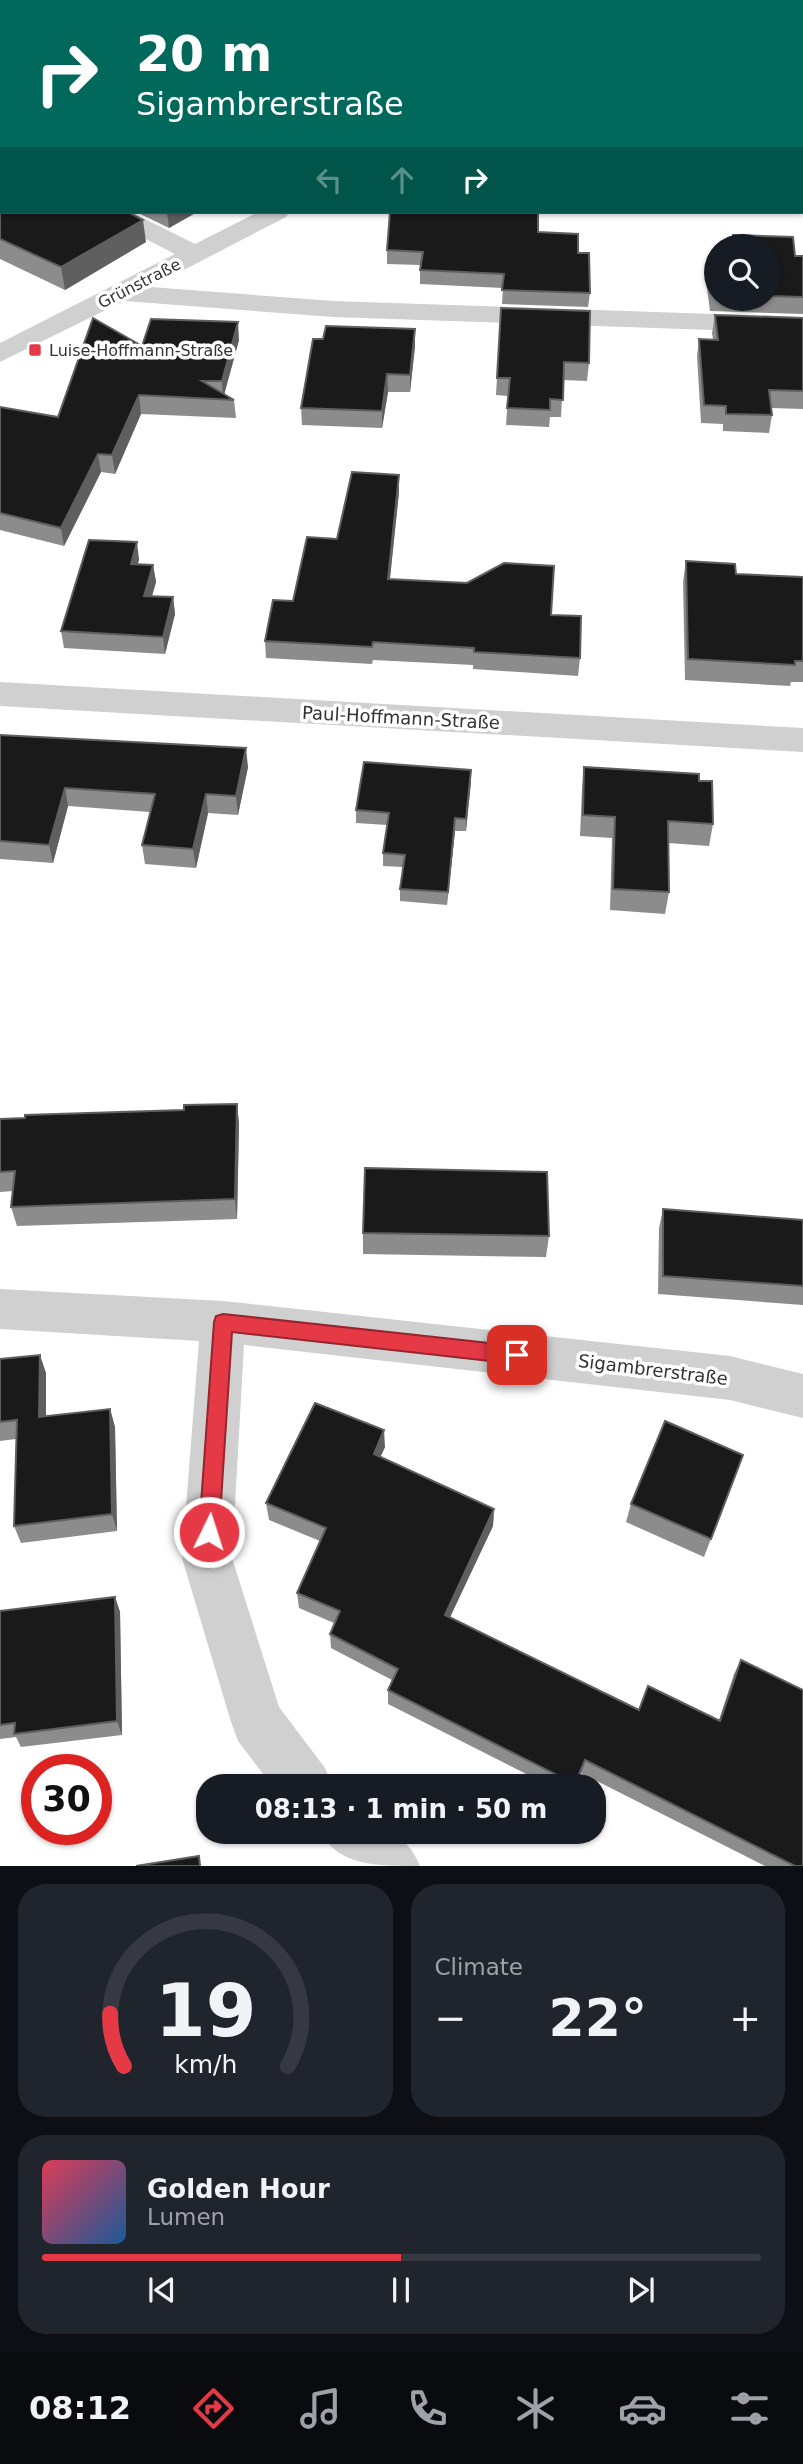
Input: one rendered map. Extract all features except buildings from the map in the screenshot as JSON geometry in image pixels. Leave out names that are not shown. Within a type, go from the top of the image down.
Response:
[{"type":"street","points":[[116,214],[196,254]]},
{"type":"street","name":"Grünstraße","points":[[0,354],[273,214]]},
{"type":"street","points":[[121,293],[333,309],[803,325]]},
{"type":"street","name":"Paul-Hoffmann-Straße","points":[[0,694],[803,740]]},
{"type":"street","name":"Sigambrerstraße","points":[[0,1309],[223,1322],[730,1378],[803,1396]]},
{"type":"street","points":[[223,1322],[207,1558],[257,1722],[296,1774]]},
{"type":"street","points":[[363,1844],[393,1866]]},
{"type":"place","name":"Luise-Hoffmann-Straße","points":[[35,350]]},
{"type":"route","points":[[209,1532],[223,1322],[517,1355]]}]
